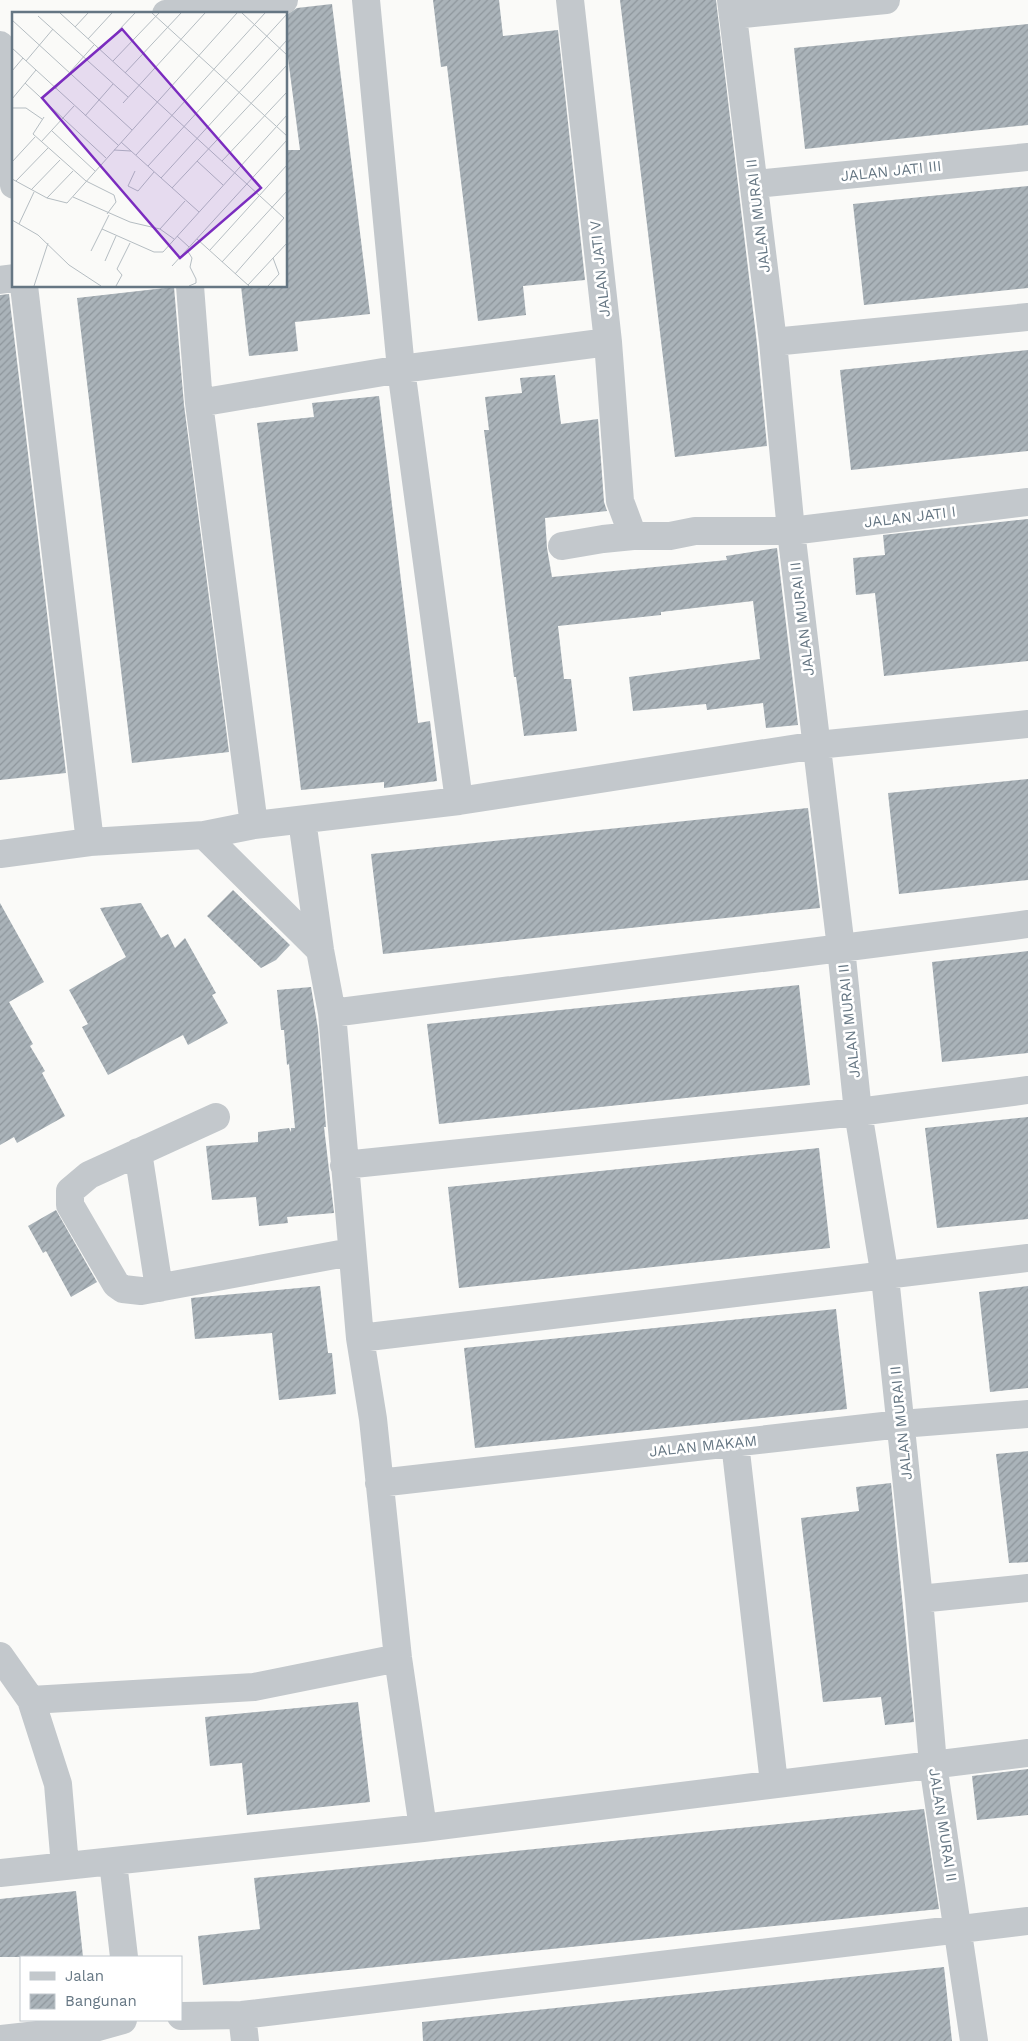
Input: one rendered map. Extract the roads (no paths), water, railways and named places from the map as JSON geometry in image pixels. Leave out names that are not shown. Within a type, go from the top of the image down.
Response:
[{"type":"street","points":[[183,12],[284,0]]},
{"type":"street","points":[[366,0],[401,369],[459,801]]},
{"type":"street","name":"JALAN JATI V","points":[[570,0],[608,342],[620,501],[633,536]]},
{"type":"street","points":[[733,8],[886,0]]},
{"type":"street","name":"JALAN MURAI II","points":[[733,8],[773,342],[791,531],[842,948],[858,1112],[885,1277],[919,1598],[933,1764],[974,2041]]},
{"type":"street","points":[[0,45],[12,165]]},
{"type":"street","name":"JALAN JATI III","points":[[754,184],[1028,158]]},
{"type":"street","points":[[24,288],[90,842]]},
{"type":"street","points":[[190,288],[199,403],[254,824]]},
{"type":"street","points":[[773,342],[1028,317]]},
{"type":"street","points":[[199,403],[401,369],[608,342]]},
{"type":"street","name":"JALAN JATI I","points":[[562,546],[633,536],[670,536],[696,531],[791,531],[1028,502]]},
{"type":"street","points":[[0,854],[90,842],[204,835],[254,824],[459,801],[817,745],[1028,724]]},
{"type":"street","points":[[302,820],[320,950],[332,1013],[351,1252],[360,1338],[373,1419],[378,1483],[398,1658],[423,1828]]},
{"type":"street","points":[[204,835],[320,950]]},
{"type":"street","points":[[332,1013],[1028,924]]},
{"type":"street","points":[[344,1165],[858,1112],[1028,1090]]},
{"type":"street","points":[[216,1118],[89,1175],[70,1191],[69,1200],[116,1284],[123,1289],[141,1291],[351,1252]]},
{"type":"street","points":[[138,1152],[159,1288]]},
{"type":"street","points":[[360,1338],[885,1277],[1028,1258]]},
{"type":"street","name":"JALAN MAKAM","points":[[378,1483],[901,1424],[1028,1414]]},
{"type":"street","points":[[735,1443],[774,1783]]},
{"type":"street","points":[[919,1598],[1028,1588]]},
{"type":"street","points":[[0,1656],[31,1700],[58,1784],[65,1866]]},
{"type":"street","points":[[31,1700],[254,1687],[398,1658]]},
{"type":"street","points":[[0,1873],[423,1828],[1028,1753]]},
{"type":"street","points":[[113,1862],[124,1956]]},
{"type":"street","points":[[182,2016],[244,2028],[1028,1920]]},
{"type":"street","points":[[0,2039],[90,2035],[121,2021]]}]
